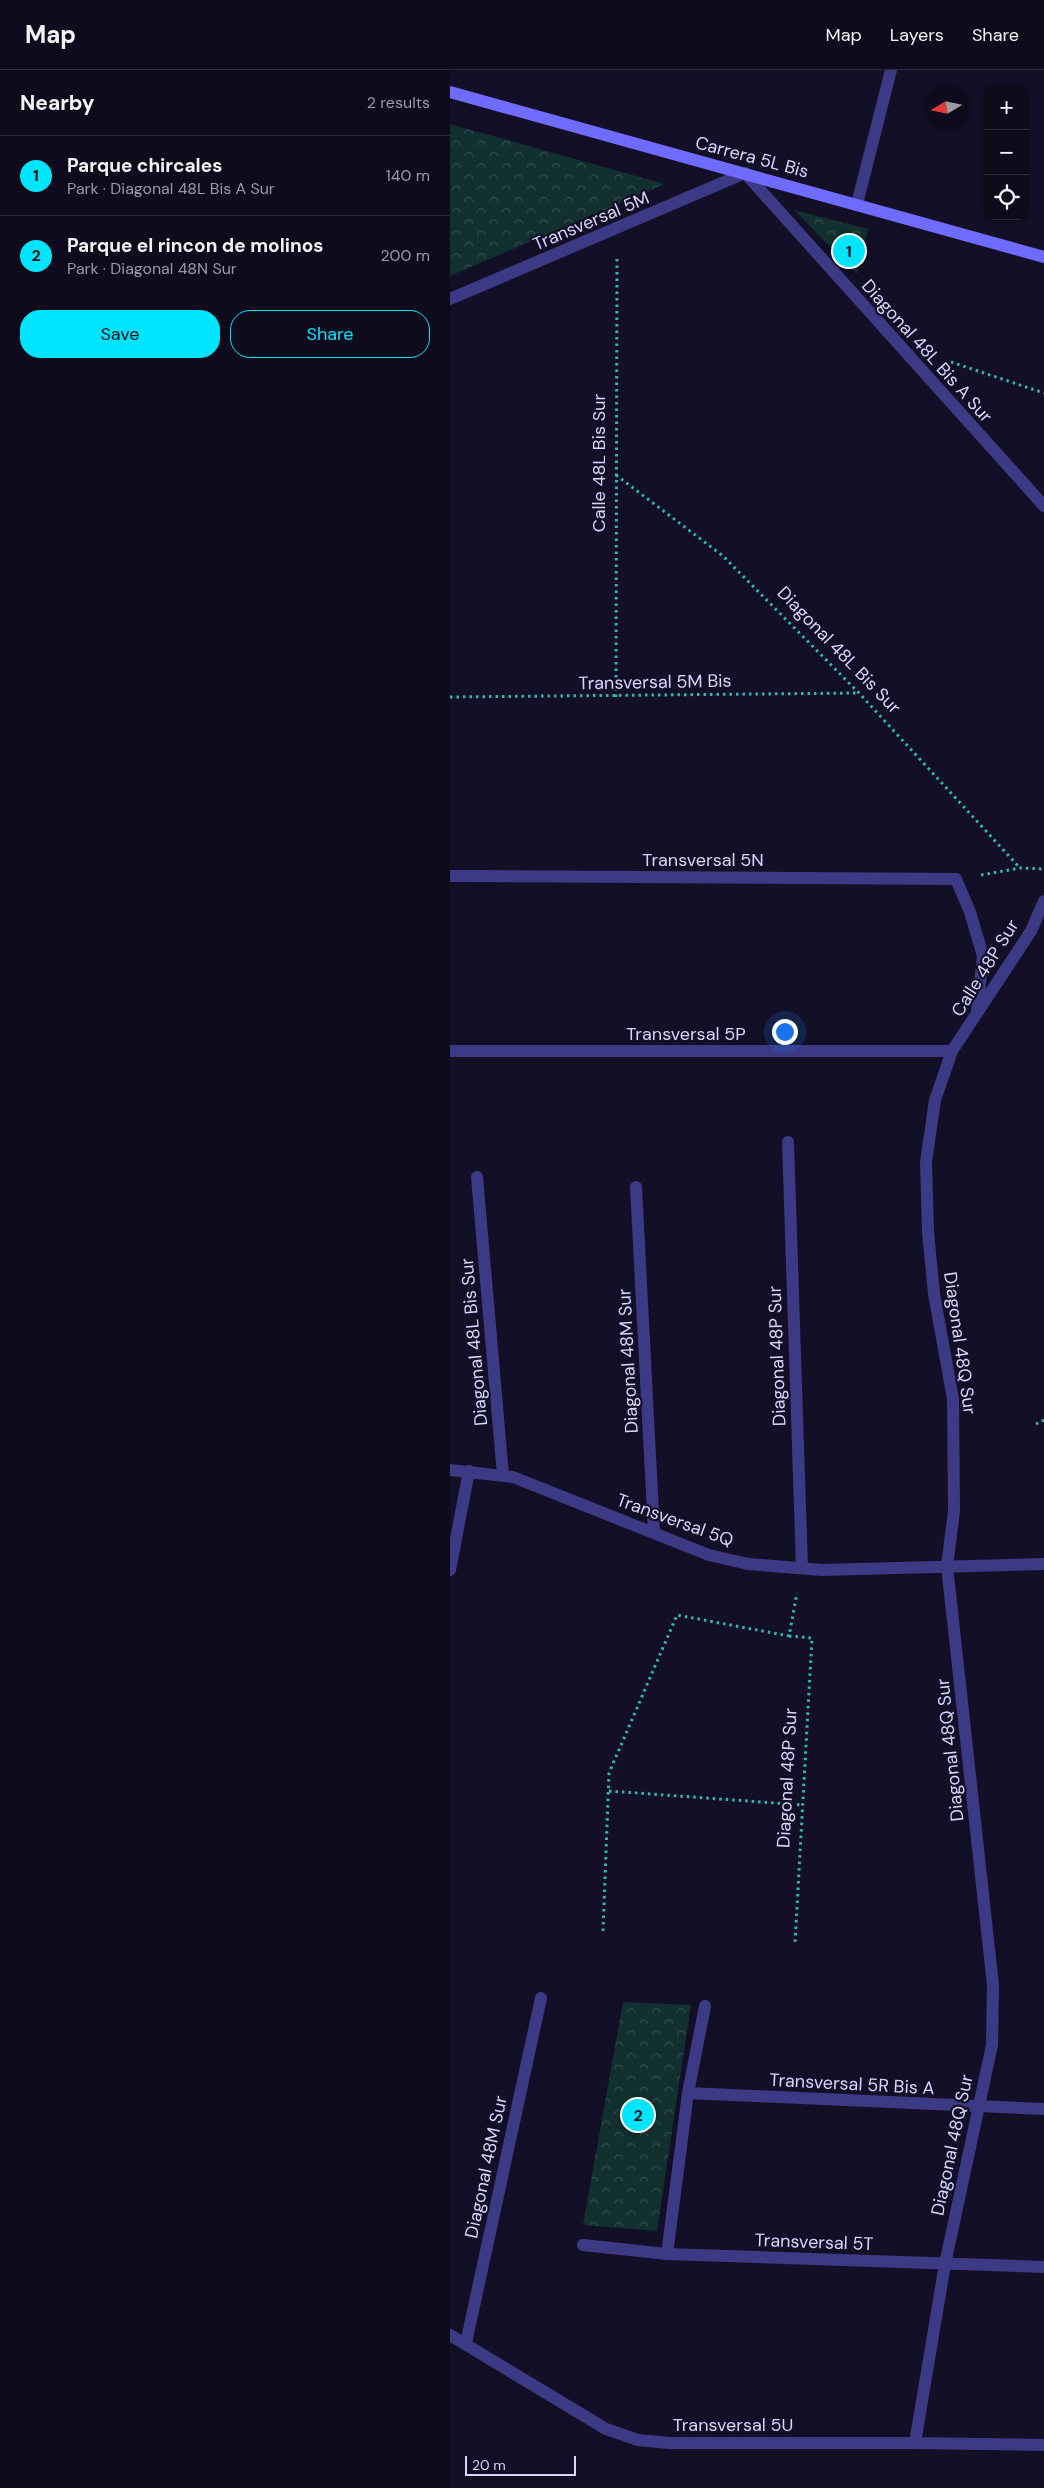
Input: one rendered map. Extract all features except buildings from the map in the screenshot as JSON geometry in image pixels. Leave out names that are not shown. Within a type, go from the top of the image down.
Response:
[{"type":"main road","name":"Carrera 5L Bis","points":[[450,92],[1044,257]]},
{"type":"street","points":[[857,204],[891,70]]},
{"type":"street","name":"Transversal 5M","points":[[450,299],[745,174]]},
{"type":"street","name":"Diagonal 48L Bis A Sur","points":[[745,174],[1044,506]]},
{"type":"street","name":"Transversal 5N","points":[[450,876],[956,879]]},
{"type":"street","points":[[956,879],[970,912],[982,956],[976,1016]]},
{"type":"street","name":"Calle 48P Sur","points":[[952,1051],[976,1016],[998,978],[1031,932],[1044,901]]},
{"type":"street","name":"Transversal 5P","points":[[450,1051],[952,1051]]},
{"type":"street","name":"Diagonal 48Q Sur","points":[[915,2443],[944,2264],[992,2045],[993,1985],[947,1566],[954,1511],[953,1399],[934,1294],[928,1232],[926,1162],[935,1100],[952,1051]]},
{"type":"street","name":"Diagonal 48P Sur","points":[[788,1142],[802,1568]]},
{"type":"street","name":"Diagonal 48L Bis Sur","points":[[476,1177],[504,1475]]},
{"type":"street","name":"Diagonal 48M Sur","points":[[636,1187],[654,1533]]},
{"type":"street","name":"Transversal 5Q","points":[[450,1470],[504,1475],[654,1533],[724,1558],[748,1564],[822,1570],[1044,1564]]},
{"type":"street","points":[[450,1570],[468,1472]]},
{"type":"street","name":"Diagonal 48M Sur","points":[[466,2343],[541,1998]]},
{"type":"street","points":[[667,2254],[688,2093],[705,2006]]},
{"type":"street","name":"Transversal 5R Bis A","points":[[688,2093],[1044,2109]]},
{"type":"street","name":"Transversal 5T","points":[[583,2245],[667,2254],[1044,2267]]},
{"type":"street","name":"Transversal 5U","points":[[450,2335],[606,2429],[638,2440],[669,2443],[1044,2445]]},
{"type":"path","name":"Calle 48L Bis Sur","points":[[616,697],[618,228]]},
{"type":"path","points":[[944,360],[1044,393]]},
{"type":"path","name":"Diagonal 48L Bis Sur","points":[[616,475],[723,556],[859,693],[1020,868]]},
{"type":"path","name":"Transversal 5M Bis","points":[[450,697],[616,697],[859,693]]},
{"type":"path","points":[[956,879],[1020,868],[1044,869]]},
{"type":"path","points":[[1036,1424],[1044,1420]]},
{"type":"path","points":[[603,1931],[609,1773],[678,1615],[789,1636],[802,1568]]},
{"type":"path","name":"Diagonal 48P Sur","points":[[789,1636],[812,1638],[795,1943]]},
{"type":"path","points":[[609,1791],[803,1804]]},
{"type":"green space","points":[[450,124],[665,184],[450,276]]},
{"type":"green space","points":[[794,210],[868,229],[857,274]]},
{"type":"green space","points":[[623,2002],[691,2005],[657,2231],[583,2225]]},
{"type":"place","name":"Parque chircales","points":[[849,251]]},
{"type":"place","name":"Parque el rincon de molinos","points":[[638,2115]]}]
